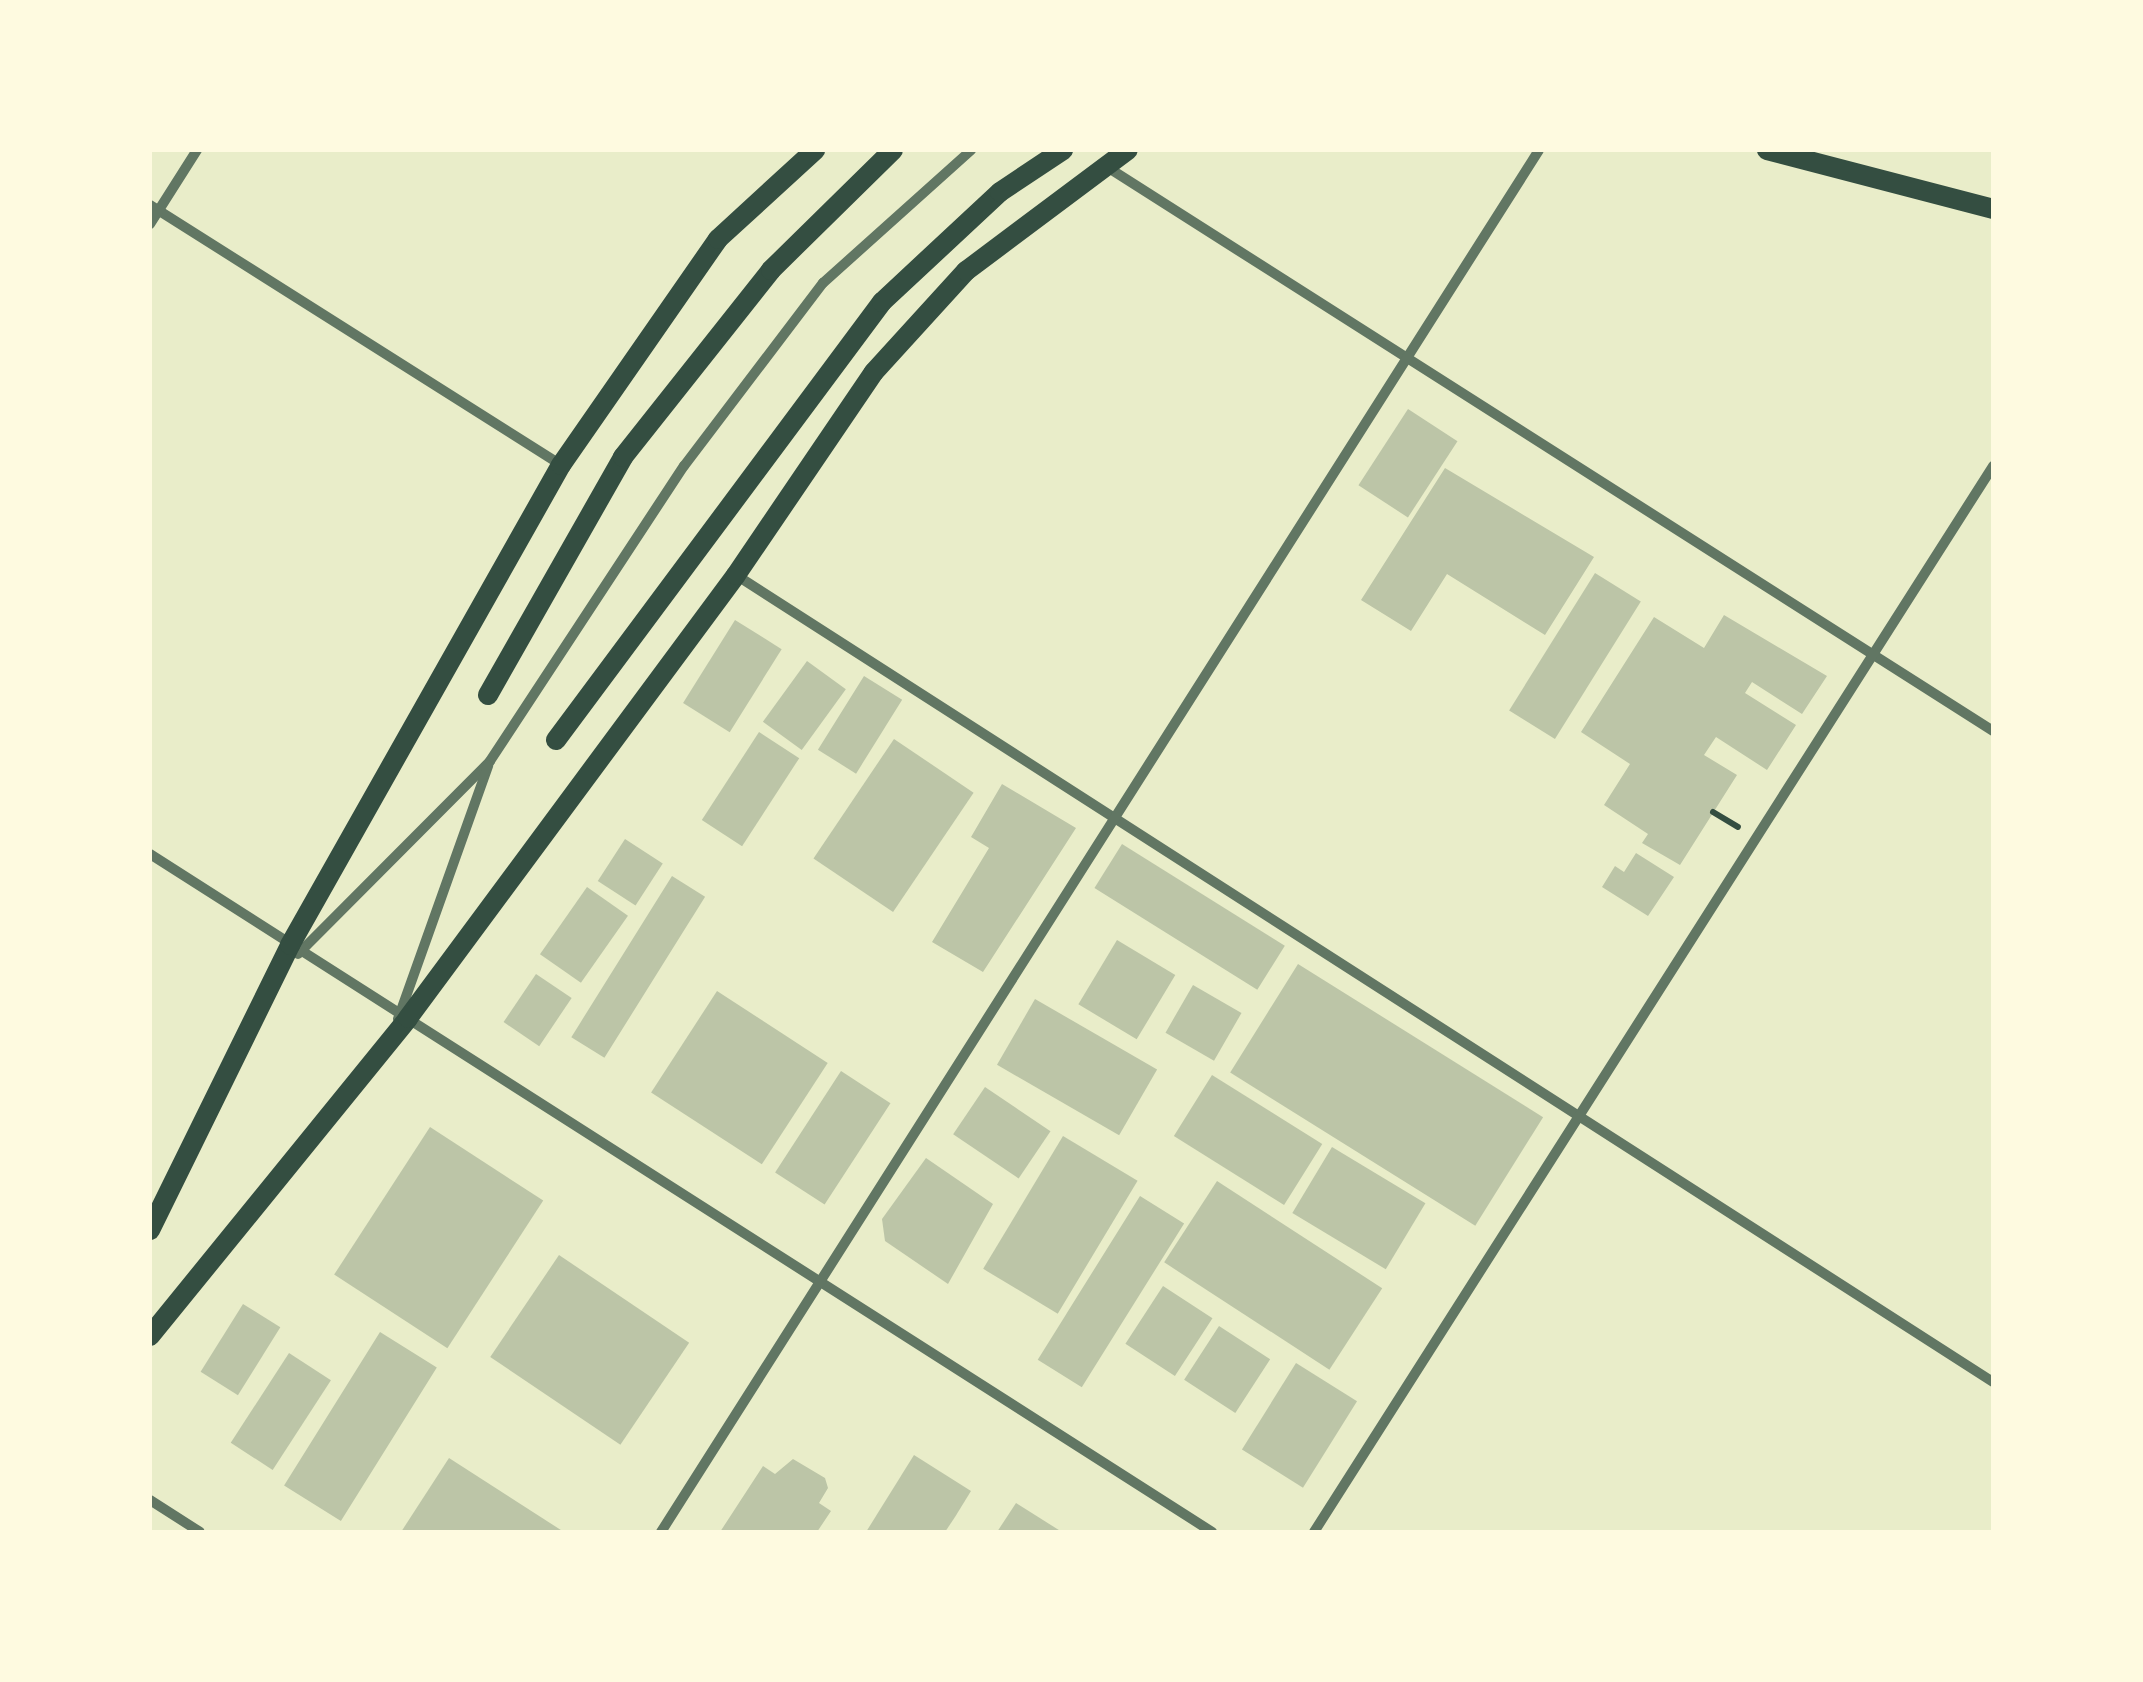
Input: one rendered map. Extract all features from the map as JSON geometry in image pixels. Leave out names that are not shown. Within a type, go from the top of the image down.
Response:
[{"type":"main road","points":[[150,1230],[275,976],[295,948],[561,465],[718,238],[815,150]]},
{"type":"main road","points":[[488,695],[623,457],[771,270],[893,150]]},
{"type":"main road","points":[[556,740],[882,302],[1000,192],[1063,150]]},
{"type":"main road","points":[[150,1336],[390,1040],[404,1015],[736,576],[874,372],[966,271],[1128,150]]},
{"type":"main road","points":[[1767,150],[1993,209]]},
{"type":"street","points":[[150,224],[154,208],[197,150]]},
{"type":"street","points":[[295,948],[490,760],[684,466],[824,283],[971,150]]},
{"type":"street","points":[[661,1532],[1539,150]]},
{"type":"street","points":[[1103,165],[1993,731]]},
{"type":"street","points":[[154,208],[561,465]]},
{"type":"street","points":[[1314,1532],[1993,466]]},
{"type":"street","points":[[736,576],[1993,1382]]},
{"type":"street","points":[[404,1015],[490,760]]},
{"type":"street","points":[[150,854],[820,1278],[1212,1532]]},
{"type":"street","points":[[150,1500],[200,1532]]},
{"type":"building","points":[[1408,409],[1457,441],[1408,517],[1358,485]]},
{"type":"building","points":[[1445,468],[1594,557],[1545,635],[1447,574],[1411,631],[1361,600]]},
{"type":"building","points":[[1595,573],[1641,602],[1555,739],[1509,710]]},
{"type":"building","points":[[1724,615],[1827,676],[1802,714],[1752,682],[1745,693],[1796,725],[1767,770],[1716,737],[1704,755],[1737,775],[1680,865],[1642,843],[1648,834],[1604,805],[1630,764],[1581,732],[1654,617],[1704,648]]},
{"type":"building","points":[[735,620],[782,649],[730,732],[683,703]]},
{"type":"building","points":[[807,661],[846,689],[802,750],[763,722]]},
{"type":"building","points":[[864,676],[902,700],[856,774],[818,750]]},
{"type":"building","points":[[759,732],[799,758],[742,846],[702,820]]},
{"type":"building","points":[[894,739],[974,793],[893,912],[813,858]]},
{"type":"building","points":[[1002,784],[1076,828],[983,972],[932,942],[989,848],[971,837]]},
{"type":"building","points":[[625,839],[663,864],[636,905],[598,881]]},
{"type":"building","points":[[1122,844],[1285,946],[1257,990],[1094,888]]},
{"type":"building","points":[[1636,853],[1674,877],[1648,916],[1602,887],[1615,866],[1624,872]]},
{"type":"building","points":[[672,876],[705,897],[604,1058],[571,1037]]},
{"type":"building","points":[[587,887],[628,916],[581,983],[540,954]]},
{"type":"building","points":[[1117,940],[1175,975],[1137,1039],[1078,1004]]},
{"type":"building","points":[[1298,964],[1543,1117],[1475,1226],[1230,1073]]},
{"type":"building","points":[[536,974],[572,998],[539,1046],[504,1022]]},
{"type":"building","points":[[1193,985],[1241,1013],[1214,1061],[1166,1033]]},
{"type":"building","points":[[717,991],[828,1063],[762,1164],[651,1092]]},
{"type":"building","points":[[1035,999],[1157,1070],[1119,1135],[997,1065]]},
{"type":"building","points":[[841,1071],[890,1103],[825,1205],[775,1172]]},
{"type":"building","points":[[1212,1075],[1322,1144],[1284,1205],[1174,1136]]},
{"type":"building","points":[[985,1087],[1050,1131],[1019,1178],[953,1134]]},
{"type":"building","points":[[430,1127],[543,1201],[447,1348],[334,1275]]},
{"type":"building","points":[[1063,1136],[1138,1181],[1058,1314],[983,1269]]},
{"type":"building","points":[[1332,1147],[1425,1203],[1386,1269],[1292,1213]]},
{"type":"building","points":[[926,1158],[993,1204],[948,1284],[885,1241],[882,1219]]},
{"type":"building","points":[[1217,1181],[1382,1288],[1329,1370],[1164,1262]]},
{"type":"building","points":[[1140,1196],[1184,1224],[1082,1387],[1038,1360]]},
{"type":"building","points":[[559,1255],[689,1343],[620,1445],[490,1357]]},
{"type":"building","points":[[1163,1286],[1212,1318],[1175,1376],[1125,1344]]},
{"type":"building","points":[[243,1304],[280,1327],[238,1395],[201,1372]]},
{"type":"building","points":[[1219,1326],[1270,1359],[1235,1413],[1184,1380]]},
{"type":"building","points":[[380,1332],[437,1368],[341,1521],[284,1485]]},
{"type":"building","points":[[289,1353],[331,1380],[273,1470],[231,1443]]},
{"type":"building","points":[[1296,1363],[1357,1401],[1303,1488],[1242,1450]]},
{"type":"building","points":[[914,1455],[971,1491],[955,1517],[945,1532],[866,1532]]},
{"type":"building","points":[[449,1458],[564,1532],[401,1532]]},
{"type":"building","points":[[793,1459],[825,1478],[828,1488],[819,1503],[831,1511],[817,1532],[720,1532],[763,1466],[775,1474]]},
{"type":"building","points":[[1016,1503],[1062,1532],[997,1532]]}]
